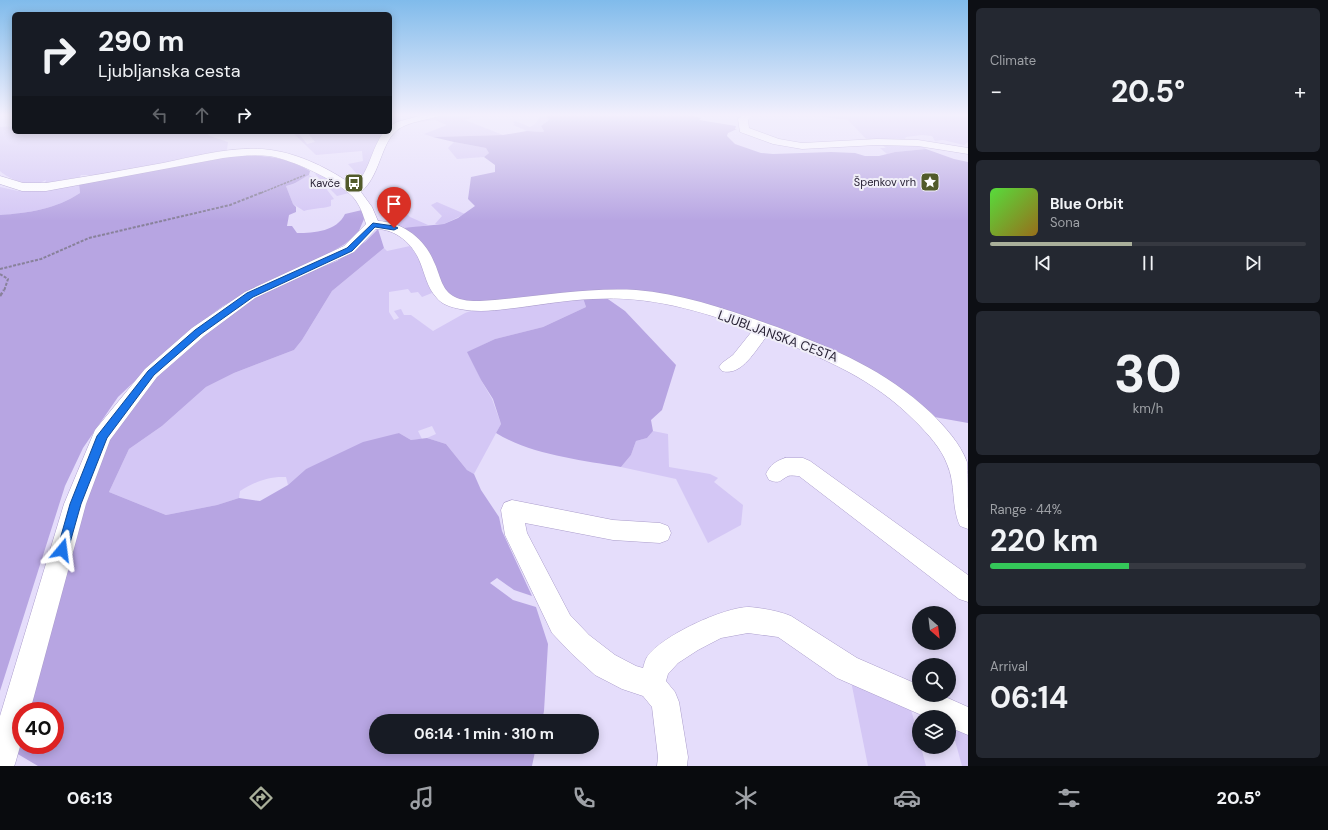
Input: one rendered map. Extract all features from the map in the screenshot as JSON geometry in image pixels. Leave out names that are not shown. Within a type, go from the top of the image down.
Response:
[{"type":"street","points":[[355,191],[367,180],[379,150]]},
{"type":"street","points":[[0,179],[22,187],[46,187],[211,157],[239,153],[269,152],[296,160],[345,184],[355,191],[363,199],[373,225],[349,249],[250,295],[198,332],[151,373],[102,436],[75,504],[0,764]]},
{"type":"street","name":"LJUBLJANSKA CESTA","points":[[373,225],[394,228],[410,238],[424,255],[433,281],[442,294],[456,304],[478,306],[586,294],[642,296],[693,306],[742,320],[838,357],[869,374],[904,400],[934,428],[955,458],[965,486],[968,519]]},
{"type":"street","points":[[728,367],[739,359],[764,328]]},
{"type":"street","points":[[776,474],[784,467],[803,467],[968,590]]},
{"type":"street","points":[[660,533],[613,530],[512,510],[516,535],[561,624],[580,644],[605,665],[632,679],[651,684],[665,702],[673,757],[672,766]]},
{"type":"street","points":[[651,684],[657,666],[689,640],[718,626],[748,620],[782,625],[847,668],[968,721]]},
{"type":"path","points":[[0,269],[41,259],[89,238],[230,205],[316,170]]},
{"type":"path","points":[[0,274],[8,279],[3,293],[0,296]]},
{"type":"shaded area","points":[[0,150],[227,150],[220,153],[98,175],[81,175],[80,177],[88,176],[45,183],[46,180],[36,184],[25,183],[13,179],[0,171]]},
{"type":"shaded area","points":[[311,150],[376,150],[367,171],[356,180],[355,177],[357,174],[348,164],[363,161],[362,151],[316,155]]},
{"type":"shaded area","points":[[449,150],[489,150],[489,153],[484,157],[457,159]]},
{"type":"shaded area","points":[[487,150],[752,150],[761,153],[773,154],[831,152],[879,156],[895,152],[928,150],[954,159],[968,162],[968,423],[923,415],[843,356],[627,290],[584,291],[480,302],[461,301],[446,294],[402,228],[444,224],[458,218],[475,206],[468,199],[471,177],[495,172],[495,165],[484,157],[489,153]]},
{"type":"shaded area","points":[[882,150],[918,150],[895,152],[887,154]]},
{"type":"shaded area","points":[[233,156],[263,156],[282,159],[310,171],[309,175],[296,183],[286,186],[293,204],[296,207],[296,212],[289,215],[287,226],[292,226],[297,233],[325,230],[337,224],[345,214],[362,210],[364,219],[358,233],[345,244],[326,255],[258,286],[223,306],[186,333],[118,397],[83,448],[65,486],[0,691],[0,215],[42,209],[61,203],[80,193],[79,184],[174,165]]},
{"type":"shaded area","points":[[316,173],[341,186],[349,193],[337,196],[315,174]]},
{"type":"shaded area","points":[[309,175],[322,183],[334,199],[331,200],[331,206],[304,211],[293,204],[286,186],[293,184]]},
{"type":"shaded area","points":[[79,184],[80,193],[61,203],[42,209],[0,215],[0,187],[18,191]]},
{"type":"shaded area","points":[[376,201],[387,201],[390,209],[393,211],[395,212],[401,208],[410,217],[428,225],[408,228],[397,225]]},
{"type":"shaded area","points":[[437,202],[465,214],[444,224],[435,224],[442,216],[431,205]]},
{"type":"shaded area","points":[[378,229],[384,248],[332,291],[302,340],[294,350],[234,373],[206,387],[162,426],[129,449],[109,492],[166,515],[217,505],[239,498],[260,501],[288,485],[306,469],[363,442],[399,433],[411,440],[427,438],[446,444],[467,470],[474,474],[481,490],[499,517],[502,531],[532,596],[514,590],[497,578],[490,583],[513,600],[536,607],[548,644],[543,714],[369,714],[369,754],[535,754],[532,766],[38,766],[18,754],[64,754],[64,702],[27,702],[73,535],[111,435],[165,366],[233,311],[261,294],[292,279],[337,261],[365,242]]},
{"type":"shaded area","points":[[410,246],[421,260],[432,293],[422,297],[418,292],[411,293],[408,289],[389,292],[389,312],[394,320],[399,318],[394,311],[401,309],[404,315],[411,315],[433,331],[465,313],[476,309],[583,298],[586,307],[543,327],[495,339],[468,352],[492,399],[501,424],[474,474],[467,470],[446,444],[427,438],[436,434],[432,426],[418,431],[422,439],[411,440],[399,433],[306,469],[288,485],[286,477],[256,482],[240,491],[239,498],[217,505],[166,515],[109,492],[129,449],[162,426],[206,387],[234,373],[294,350],[302,340],[332,291],[384,248],[387,251]]},
{"type":"shaded area","points":[[605,297],[625,311],[676,365],[662,410],[651,420],[653,431],[647,438],[636,441],[631,455],[621,467],[541,452],[525,447],[496,433],[501,424],[493,399],[481,380],[467,352],[495,339],[543,327],[586,307],[583,298]]},
{"type":"shaded area","points":[[653,431],[668,434],[669,467],[710,474],[718,478],[714,482],[743,505],[741,525],[708,543],[676,479],[621,467],[631,455],[636,441],[647,438]]},
{"type":"shaded area","points":[[850,676],[909,702],[912,713],[912,754],[923,754],[926,766],[868,766]]},
{"type":"shaded area","points":[[956,722],[965,726],[968,736],[968,766],[962,766],[956,744]]},
{"type":"place","name":"Špenkov vrh","points":[[930,182]]},
{"type":"place","name":"Kavče","points":[[354,183]]},
{"type":"route","points":[[62,550],[75,504],[102,436],[151,373],[198,332],[250,295],[349,249],[373,225],[394,228]]}]
